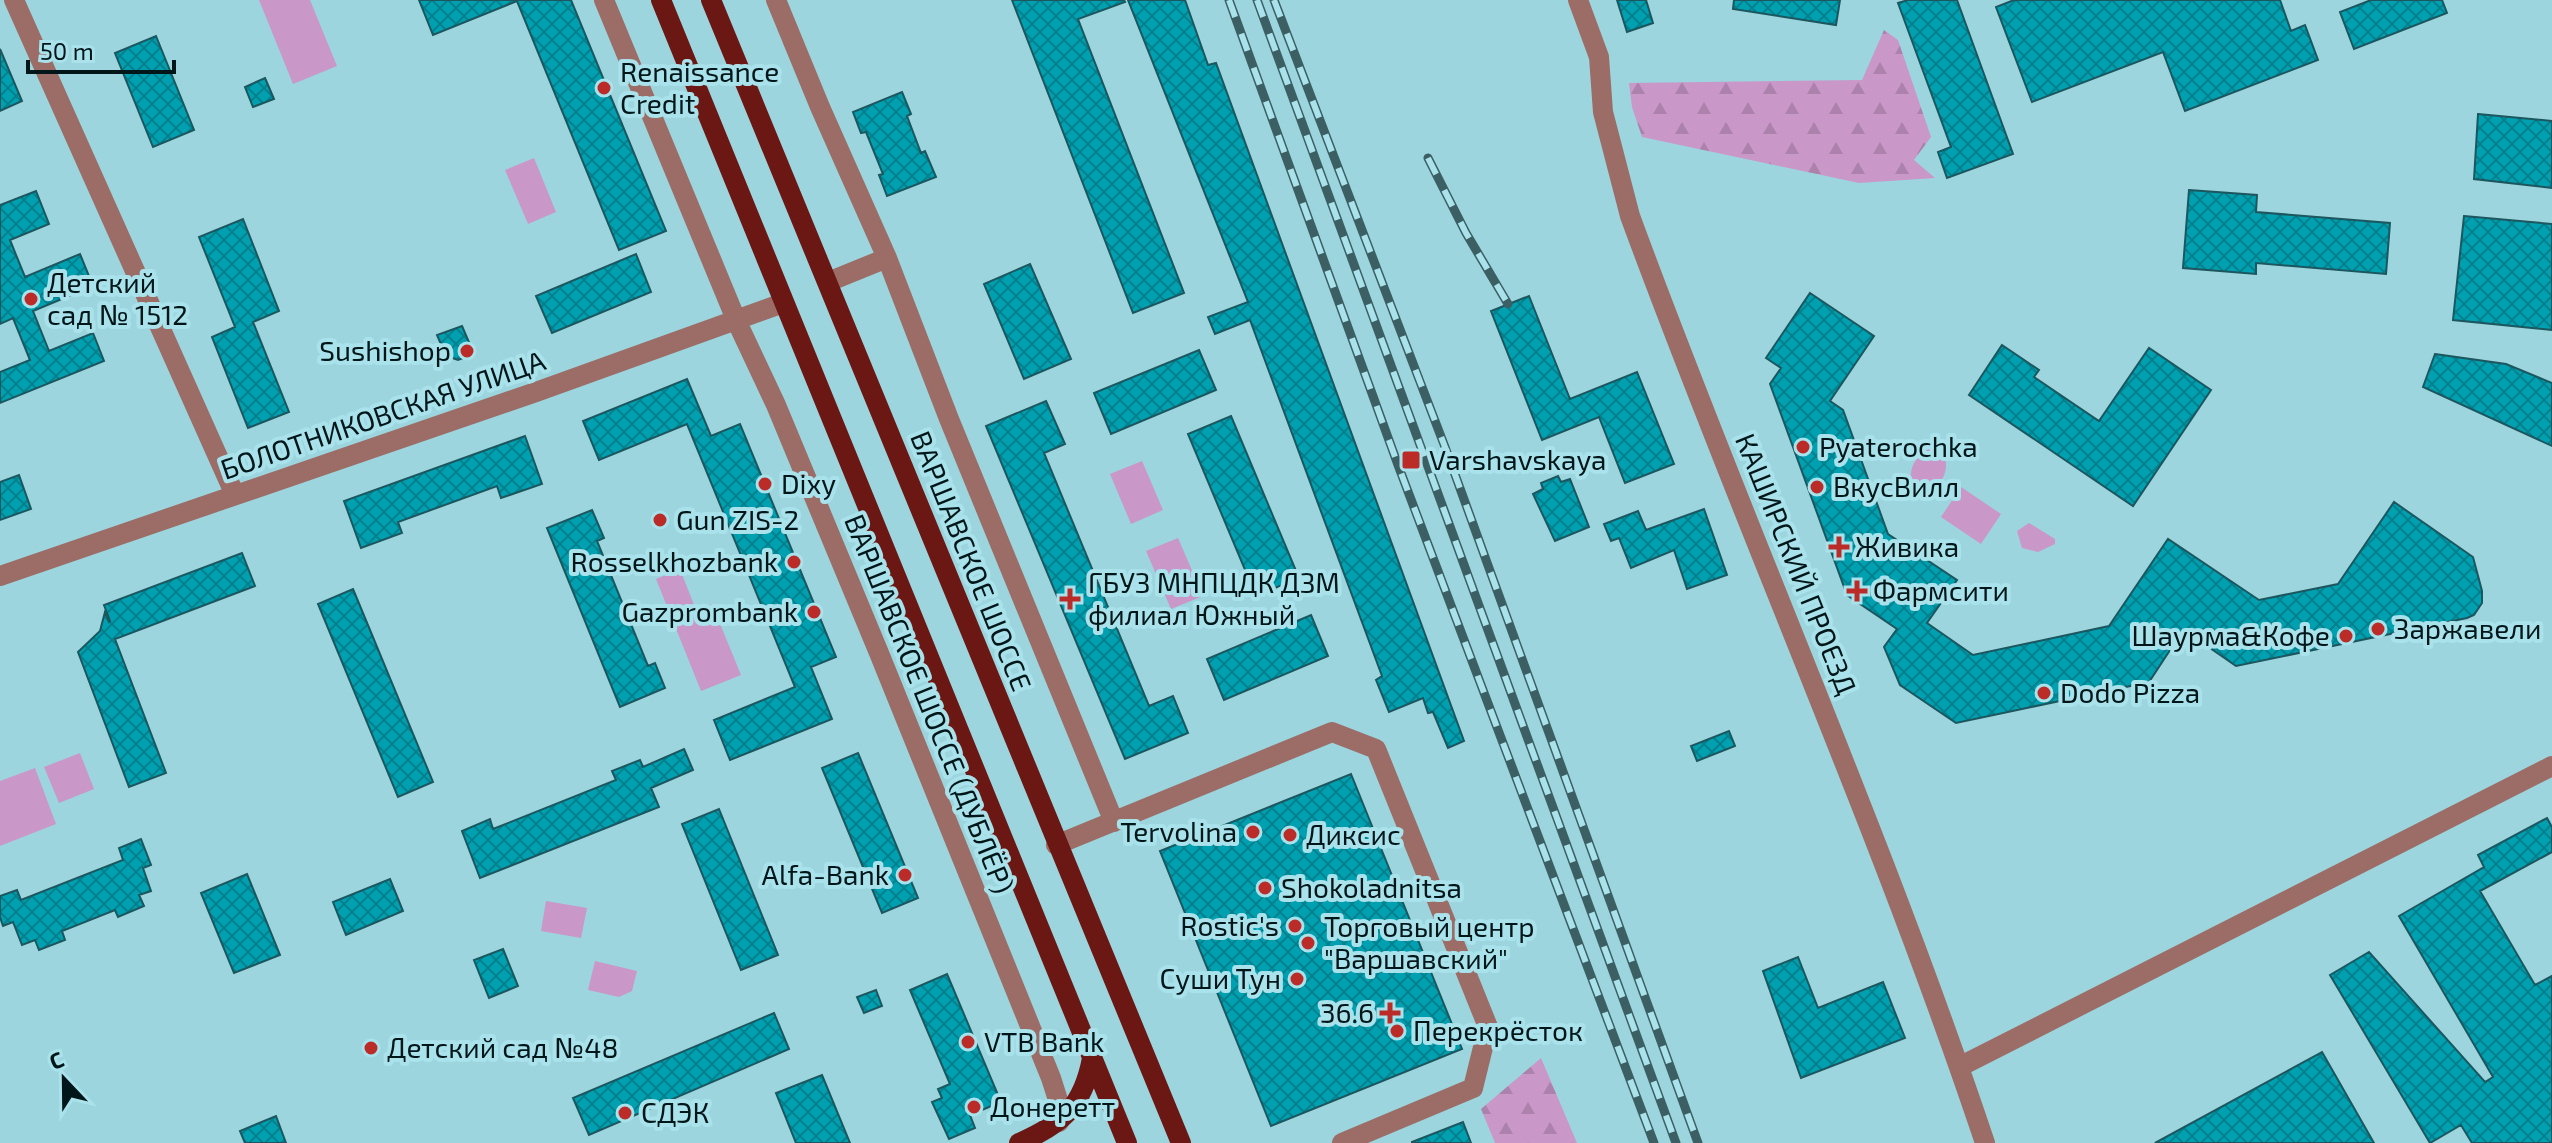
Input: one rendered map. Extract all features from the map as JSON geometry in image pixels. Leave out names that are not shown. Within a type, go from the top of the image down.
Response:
[{"type":"main road","points":[[661,0],[1127,1143]]},
{"type":"main road","name":"ВАРШАВСКОЕ ШОССЕ","points":[[711,0],[1181,1143]]},
{"type":"main road","points":[[1019,1143],[1047,1131],[1078,1102],[1088,1081],[1092,1057]]},
{"type":"street","points":[[14,0],[235,495]]},
{"type":"street","name":"ВАРШАВСКОЕ ШОССЕ (ДУБЛЁР)","points":[[604,0],[952,831],[1051,1078],[1058,1100],[1059,1122]]},
{"type":"street","points":[[776,0],[887,258],[949,419],[1114,822]]},
{"type":"street","name":"КАШИРСКИЙ ПРОЕЗД","points":[[1578,0],[1599,57],[1603,112],[1630,216],[1878,849],[1985,1143]]},
{"type":"street","points":[[828,282],[887,258]]},
{"type":"street","name":"БОЛОТНИКОВСКАЯ УЛИЦА","points":[[0,576],[737,322],[783,303]]},
{"type":"street","points":[[1056,845],[1332,732],[1376,749],[1488,1027],[1473,1088],[1342,1143]]},
{"type":"street","points":[[1959,1067],[2552,766]]},
{"type":"green space","points":[[259,0],[310,0],[337,66],[293,84]]},
{"type":"green space","points":[[1884,30],[1898,40],[1931,137],[1914,160],[1935,178],[1859,183],[1642,137],[1632,107],[1629,83],[1862,80]]},
{"type":"green space","points":[[534,158],[556,212],[528,224],[505,170]]},
{"type":"green space","points":[[1933,447],[1945,457],[1945,471],[1936,487],[1918,497],[1911,482],[1912,468],[1919,456]]},
{"type":"green space","points":[[1142,461],[1163,510],[1131,524],[1110,474]]},
{"type":"green space","points":[[1961,487],[2001,514],[1981,544],[1941,517]]},
{"type":"green space","points":[[2029,523],[2055,539],[2055,544],[2038,552],[2022,548],[2017,531]]},
{"type":"green space","points":[[1178,538],[1203,596],[1171,609],[1146,551]]},
{"type":"green space","points":[[680,569],[696,610],[712,604],[741,675],[701,691],[656,579]]},
{"type":"green space","points":[[80,753],[94,789],[59,803],[44,767]]},
{"type":"green space","points":[[35,768],[56,824],[0,846],[0,781]]},
{"type":"green space","points":[[546,901],[587,908],[581,938],[541,931]]},
{"type":"green space","points":[[595,961],[637,971],[632,991],[619,997],[588,990]]},
{"type":"green space","points":[[1541,1058],[1577,1143],[1495,1143],[1481,1109]]},
{"type":"building","points":[[419,0],[571,0],[666,231],[619,250],[517,1],[433,35]]},
{"type":"building","points":[[1012,0],[1124,0],[1078,19],[1184,293],[1133,313]]},
{"type":"building","points":[[1128,0],[1185,0],[1208,65],[1216,63],[1464,741],[1448,748],[1433,712],[1428,713],[1423,698],[1389,712],[1376,680],[1382,676],[1250,320],[1215,334],[1208,317],[1248,302]]},
{"type":"building","points":[[1617,0],[1646,0],[1653,23],[1627,32]]},
{"type":"building","points":[[1734,0],[1840,0],[1836,25],[1733,9]]},
{"type":"building","points":[[1908,0],[1957,0],[2013,154],[1947,178],[1938,152],[1951,147],[1898,3]]},
{"type":"building","points":[[2014,0],[2280,0],[2291,31],[2305,25],[2318,60],[2185,111],[2163,52],[2032,102],[1996,7]]},
{"type":"building","points":[[2371,0],[2442,0],[2447,13],[2354,49],[2340,12]]},
{"type":"building","points":[[156,36],[194,130],[153,147],[115,53]]},
{"type":"building","points":[[0,49],[22,101],[0,111]]},
{"type":"building","points":[[265,78],[274,99],[253,107],[245,87]]},
{"type":"building","points":[[902,92],[921,153],[925,151],[936,177],[887,196],[879,175],[883,174],[866,132],[861,133],[853,112]]},
{"type":"building","points":[[2478,114],[2552,121],[2552,188],[2474,179]]},
{"type":"building","points":[[2189,190],[2257,195],[2256,212],[2390,223],[2386,274],[2256,263],[2256,274],[2183,268]]},
{"type":"building","name":"Детский сад № 1512","points":[[36,191],[49,224],[10,240],[25,277],[80,254],[93,286],[33,311],[49,351],[93,333],[104,361],[0,403],[0,372],[30,360],[13,318],[0,324],[0,205]]},
{"type":"building","points":[[2464,216],[2552,224],[2552,330],[2453,320]]},
{"type":"building","points":[[243,219],[279,311],[253,322],[289,412],[248,428],[212,337],[235,327],[199,237]]},
{"type":"building","points":[[636,254],[651,292],[552,333],[536,296]]},
{"type":"building","points":[[1030,264],[1071,359],[1024,379],[984,284]]},
{"type":"building","points":[[1810,293],[1874,336],[1830,401],[1843,410],[1888,534],[1957,580],[1927,623],[1973,655],[2109,626],[2168,539],[2259,600],[2338,584],[2394,502],[2473,557],[2482,603],[2474,615],[2467,618],[2236,666],[2194,637],[2188,646],[2178,638],[2149,682],[1956,723],[1900,685],[1884,647],[1897,629],[1847,595],[1770,384],[1781,368],[1766,358]]},
{"type":"building","points":[[1529,296],[1570,399],[1637,372],[1674,464],[1625,483],[1599,417],[1542,440],[1491,311]]},
{"type":"building","points":[[462,326],[474,354],[458,360],[446,356],[437,335]]},
{"type":"building","points":[[2002,345],[2039,370],[2034,377],[2099,421],[2149,348],[2211,390],[2133,506],[1969,395]]},
{"type":"building","points":[[1199,350],[1216,390],[1111,434],[1094,393]]},
{"type":"building","points":[[2435,354],[2506,364],[2552,383],[2552,446],[2423,387]]},
{"type":"building","points":[[687,379],[711,436],[740,424],[836,657],[811,667],[832,719],[730,760],[714,720],[795,687],[687,424],[599,460],[583,421]]},
{"type":"building","points":[[1046,401],[1065,444],[1044,453],[1149,706],[1173,696],[1188,733],[1125,759],[986,426]]},
{"type":"building","points":[[1231,416],[1299,578],[1256,596],[1188,434]]},
{"type":"building","points":[[525,436],[542,484],[501,498],[497,486],[398,522],[402,533],[361,548],[344,501]]},
{"type":"building","points":[[19,475],[31,509],[0,520],[0,482]]},
{"type":"building","points":[[1558,476],[1561,482],[1570,479],[1589,527],[1555,541],[1533,494],[1543,489],[1541,483]]},
{"type":"building","points":[[1704,509],[1727,575],[1687,589],[1674,550],[1631,568],[1619,538],[1611,541],[1604,524],[1638,511],[1646,530]]},
{"type":"building","points":[[592,510],[604,538],[597,541],[648,666],[655,663],[665,688],[620,707],[547,528]]},
{"type":"building","points":[[242,553],[255,586],[115,639],[166,773],[129,787],[78,652],[100,631],[105,612],[110,621],[104,605]]},
{"type":"building","points":[[353,589],[433,782],[398,797],[318,604]]},
{"type":"building","points":[[1311,615],[1328,656],[1224,700],[1207,659]]},
{"type":"building","points":[[1729,731],[1735,746],[1697,761],[1691,746]]},
{"type":"building","points":[[684,749],[693,770],[651,788],[659,807],[480,878],[462,831],[490,819],[493,829],[616,780],[612,771],[640,760],[643,767]]},
{"type":"building","points":[[858,753],[918,898],[882,913],[822,768]]},
{"type":"building","name":"Торговый центр \"Варшавский\"","points":[[1351,774],[1462,1049],[1271,1126],[1160,851]]},
{"type":"building","points":[[719,809],[778,955],[741,970],[682,824]]},
{"type":"building","points":[[2547,818],[2552,827],[2552,852],[2480,891],[2535,985],[2552,976],[2552,1143],[2472,1143],[2461,1125],[2430,1143],[2330,975],[2369,952],[2485,1082],[2493,1077],[2399,916],[2484,867],[2478,855]]},
{"type":"building","points":[[141,839],[151,865],[143,868],[151,891],[139,895],[144,906],[118,917],[115,910],[62,931],[65,940],[39,950],[35,940],[22,945],[13,922],[3,926],[0,896],[17,890],[21,900],[123,860],[119,848]]},
{"type":"building","points":[[247,874],[280,955],[234,973],[201,893]]},
{"type":"building","points":[[390,879],[403,911],[346,935],[333,902]]},
{"type":"building","points":[[503,949],[518,986],[489,998],[474,960]]},
{"type":"building","points":[[1798,957],[1818,1008],[1883,982],[1905,1038],[1801,1078],[1763,971]]},
{"type":"building","points":[[947,974],[1001,1102],[970,1115],[975,1128],[949,1139],[932,1102],[942,1098],[938,1089],[950,1084],[910,990]]},
{"type":"building","points":[[876,990],[882,1006],[864,1013],[857,997]]},
{"type":"building","points":[[774,1013],[789,1049],[589,1135],[573,1098]]},
{"type":"building","points":[[2322,1052],[2374,1143],[2155,1143]]},
{"type":"building","points":[[822,1075],[850,1143],[796,1143],[776,1093]]},
{"type":"building","points":[[276,1116],[286,1143],[245,1143],[240,1131]]},
{"type":"building","points":[[1463,1122],[1471,1143],[1412,1143],[1412,1142]]},
{"type":"railway","points":[[1229,0],[1398,465],[1654,1143]]},
{"type":"railway","points":[[1257,0],[1676,1143]]},
{"type":"railway","points":[[1274,0],[1445,447],[1698,1143]]},
{"type":"railway","points":[[1428,158],[1466,233],[1508,304]]},
{"type":"place","name":"Renaissance Credit","points":[[604,88]]},
{"type":"place","name":"Детский сад № 1512","points":[[31,299]]},
{"type":"place","name":"Sushishop","points":[[467,351]]},
{"type":"place","name":"Pyaterochka","points":[[1803,447]]},
{"type":"place","name":"Varshavskaya","points":[[1411,460]]},
{"type":"place","name":"Dixy","points":[[765,484]]},
{"type":"place","name":"ВкусВилл","points":[[1817,487]]},
{"type":"place","name":"Gun ZIS-2","points":[[660,520]]},
{"type":"place","name":"Живика","points":[[1839,547]]},
{"type":"place","name":"Rosselkhozbank","points":[[794,562]]},
{"type":"place","name":"Фармсити","points":[[1857,591]]},
{"type":"place","name":"ГБУЗ МНПЦДК ДЗМ филиал Южный","points":[[1070,599]]},
{"type":"place","name":"Gazprombank","points":[[814,612]]},
{"type":"place","name":"Заржавели","points":[[2378,629]]},
{"type":"place","name":"Шаурма&Кофе","points":[[2346,636]]},
{"type":"place","name":"Dodo Pizza","points":[[2044,693]]},
{"type":"place","name":"Tervolina","points":[[1253,832]]},
{"type":"place","name":"Диксис","points":[[1290,835]]},
{"type":"place","name":"Alfa-Bank","points":[[905,875]]},
{"type":"place","name":"Shokoladnitsa","points":[[1265,888]]},
{"type":"place","name":"Rostic's","points":[[1295,926]]},
{"type":"place","name":"Торговый центр \"Варшавский\"","points":[[1308,943]]},
{"type":"place","name":"Суши Тун","points":[[1297,979]]},
{"type":"place","name":"36.6","points":[[1390,1013]]},
{"type":"place","name":"Перекрёсток","points":[[1397,1031]]},
{"type":"place","name":"VTB Bank","points":[[968,1042]]},
{"type":"place","name":"Детский сад №48","points":[[371,1048]]},
{"type":"place","name":"Донеретт","points":[[974,1107]]},
{"type":"place","name":"СДЭК","points":[[625,1113]]}]
